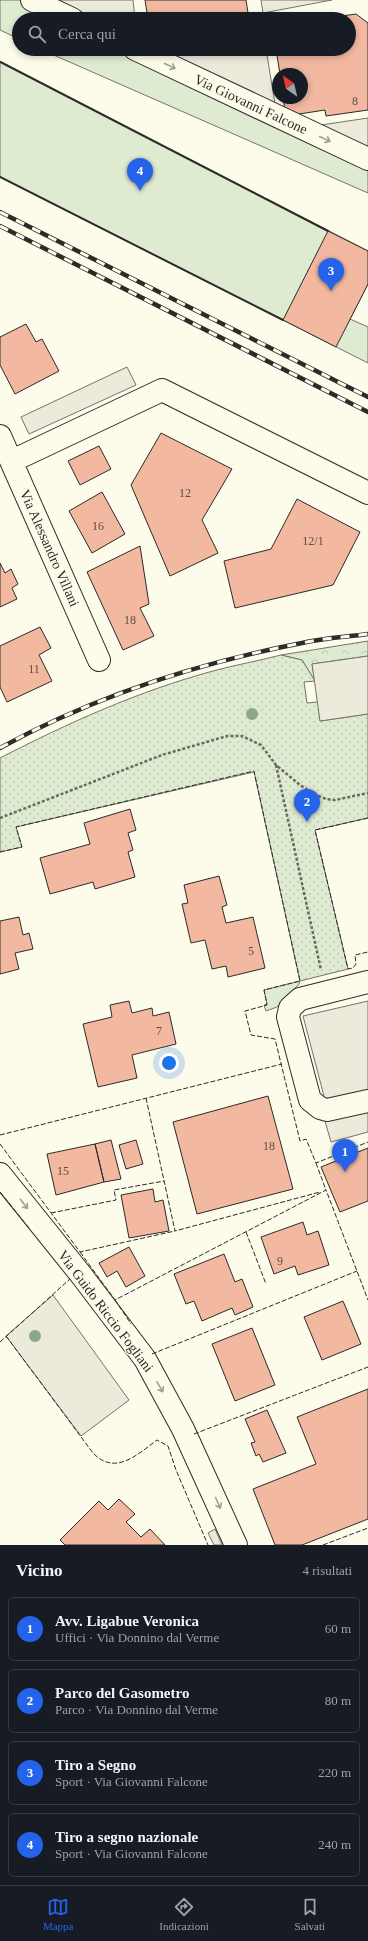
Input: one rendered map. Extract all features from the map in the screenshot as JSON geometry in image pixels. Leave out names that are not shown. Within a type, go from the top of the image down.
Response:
[{"type":"street","points":[[32,0],[57,12]]},
{"type":"street","name":"Via Giovanni Falcone","points":[[150,56],[368,159]]},
{"type":"street","points":[[12,461],[162,390],[368,493]]},
{"type":"street","name":"Via Alessandro Villani","points":[[0,436],[99,660]]},
{"type":"street","points":[[368,982],[300,999],[292,1006],[288,1017],[310,1100],[320,1108],[327,1110],[368,1101]]},
{"type":"street","name":"Via Guido Riccio Fogliani","points":[[0,1174],[82,1276],[145,1359],[183,1429],[236,1545]]},
{"type":"path","points":[[0,818],[162,755],[226,736],[242,736],[257,742],[265,749],[276,765],[300,785],[314,794],[326,799],[336,800],[368,793]]},
{"type":"path","points":[[276,765],[322,976]]},
{"type":"green space","points":[[0,0],[32,0],[57,12],[12,12],[12,36],[0,30]]},
{"type":"green space","points":[[56,56],[150,56],[368,159],[368,193]]},
{"type":"green space","points":[[0,61],[368,251],[368,284],[350,319],[368,327],[368,363],[0,177]]},
{"type":"green space","points":[[368,641],[368,656],[312,664],[315,681],[302,660],[281,655]]},
{"type":"green space","points":[[281,655],[302,660],[315,681],[304,682],[307,703],[318,702],[320,721],[368,714],[368,818],[315,830],[348,969],[300,981],[254,772],[16,827],[22,847],[0,852],[0,758],[78,720],[158,688],[213,671]]},
{"type":"green space","points":[[300,981],[299,984],[277,1007],[266,1011],[264,1005],[267,1004],[264,990]]},
{"type":"shaded area","points":[[56,0],[133,0],[134,12],[82,12]]},
{"type":"shaded area","points":[[261,0],[332,0],[268,12],[263,12]]},
{"type":"shaded area","points":[[173,56],[267,56],[272,86],[272,103]]},
{"type":"shaded area","points":[[368,118],[368,148],[321,125]]},
{"type":"shaded area","points":[[127,367],[136,385],[29,434],[21,417]]},
{"type":"shaded area","points":[[368,656],[368,714],[320,721],[312,664]]},
{"type":"shaded area","points":[[368,1001],[368,1090],[325,1100],[303,1016]]},
{"type":"shaded area","points":[[368,1111],[368,1132],[331,1142],[325,1121]]},
{"type":"shaded area","points":[[53,1295],[129,1400],[81,1436],[6,1336]]},
{"type":"shaded area","points":[[215,1529],[222,1545],[214,1545],[208,1533]]},
{"type":"building","points":[[145,0],[246,0],[248,12],[147,12]]},
{"type":"building","points":[[356,14],[368,23],[368,110],[326,116],[325,110],[286,116],[284,104],[308,104],[308,68],[279,68],[277,56],[356,56]]},
{"type":"building","points":[[328,231],[368,251],[368,284],[336,347],[283,320]]},
{"type":"building","points":[[26,324],[36,342],[42,339],[59,371],[15,394],[0,365],[0,337]]},
{"type":"building","points":[[161,433],[232,469],[202,520],[218,553],[170,576],[131,485]]},
{"type":"building","points":[[99,446],[111,469],[80,485],[68,461]]},
{"type":"building","points":[[102,492],[125,534],[92,553],[69,511]]},
{"type":"building","points":[[297,499],[360,532],[333,585],[235,608],[224,561],[271,549]]},
{"type":"building","points":[[140,546],[149,604],[140,608],[154,636],[123,650],[87,572]]},
{"type":"building","points":[[0,563],[5,573],[11,569],[18,584],[12,588],[17,599],[0,607]]},
{"type":"building","points":[[40,627],[51,648],[39,655],[52,681],[7,702],[0,687],[0,646]]},
{"type":"building","points":[[130,809],[136,830],[128,833],[133,850],[128,852],[135,877],[95,889],[93,882],[50,894],[40,858],[90,844],[84,823]]},
{"type":"building","points":[[219,876],[227,905],[222,907],[226,923],[253,917],[265,968],[228,977],[226,966],[212,969],[205,940],[191,943],[182,904],[188,903],[184,885]]},
{"type":"building","points":[[19,917],[23,935],[29,933],[33,949],[15,953],[19,969],[0,974],[0,921]]},
{"type":"building","points":[[129,1001],[132,1013],[152,1008],[153,1016],[169,1012],[176,1044],[132,1055],[137,1078],[98,1087],[83,1024],[112,1017],[110,1005]]},
{"type":"building","points":[[268,1096],[293,1189],[197,1214],[173,1122]]},
{"type":"building","points":[[111,1140],[121,1179],[104,1182],[95,1144]]},
{"type":"building","points":[[136,1140],[143,1164],[126,1169],[119,1145]]},
{"type":"building","points":[[95,1144],[104,1182],[56,1195],[47,1154]]},
{"type":"building","points":[[368,1148],[368,1201],[340,1212],[321,1167]]},
{"type":"building","points":[[153,1189],[155,1202],[163,1200],[169,1231],[129,1238],[121,1195]]},
{"type":"building","points":[[303,1222],[307,1235],[318,1231],[329,1265],[298,1275],[295,1266],[274,1274],[261,1237]]},
{"type":"building","points":[[129,1247],[145,1276],[126,1287],[117,1271],[107,1277],[99,1263]]},
{"type":"building","points":[[224,1254],[235,1282],[242,1279],[253,1307],[235,1315],[232,1308],[202,1321],[194,1301],[186,1304],[174,1274]]},
{"type":"building","points":[[343,1301],[361,1344],[322,1360],[304,1317]]},
{"type":"building","points":[[252,1328],[275,1385],[235,1401],[212,1344]]},
{"type":"building","points":[[368,1389],[368,1519],[302,1545],[275,1545],[253,1489],[316,1464],[297,1417]]},
{"type":"building","points":[[267,1410],[286,1453],[263,1462],[259,1454],[256,1456],[251,1443],[255,1442],[245,1419]]},
{"type":"building","points":[[119,1499],[135,1514],[126,1522],[141,1537],[150,1529],[165,1545],[65,1545],[60,1540],[99,1501],[108,1510]]},
{"type":"railway","points":[[0,212],[368,397]]},
{"type":"railway","points":[[0,226],[368,412]]},
{"type":"railway","points":[[0,748],[72,713],[147,684],[185,672],[263,651],[310,641],[368,634]]},
{"type":"fence","points":[[0,852],[22,847],[16,827],[254,771],[300,981],[264,990],[267,1005],[245,1011],[251,1035],[275,1039],[300,1141],[306,1139],[316,1163],[368,1142]]},
{"type":"fence","points":[[368,818],[315,830],[348,969],[353,968],[356,964],[355,955],[368,952]]},
{"type":"fence","points":[[0,1135],[282,1064]]},
{"type":"fence","points":[[146,1098],[175,1231],[320,1192]]},
{"type":"fence","points":[[0,1144],[80,1252],[175,1231]]},
{"type":"fence","points":[[316,1163],[326,1190]]},
{"type":"fence","points":[[51,1213],[116,1200],[114,1190],[164,1181]]},
{"type":"fence","points":[[80,1252],[115,1300],[326,1190],[368,1300]]},
{"type":"fence","points":[[0,1192],[29,1228]]},
{"type":"fence","points":[[246,1232],[266,1284]]},
{"type":"fence","points":[[152,1354],[357,1271]]},
{"type":"fence","points":[[0,1342],[70,1279],[69,1278]]},
{"type":"fence","points":[[115,1300],[131,1324]]},
{"type":"fence","points":[[6,1336],[93,1453],[101,1460],[109,1463],[126,1461],[142,1452],[157,1440],[168,1446],[176,1470],[208,1545]]},
{"type":"fence","points":[[194,1434],[368,1367]]},
{"type":"fence","points":[[323,1545],[368,1528]]},
{"type":"wall","points":[[0,62],[328,231]]},
{"type":"wall","points":[[0,177],[283,320]]},
{"type":"place","name":"Tiro a segno nazionale","points":[[140,191]]},
{"type":"place","name":"Tiro a Segno","points":[[331,291]]},
{"type":"place","name":"Parco del Gasometro","points":[[307,822]]},
{"type":"place","name":"Avv. Ligabue Veronica","points":[[345,1172]]}]
